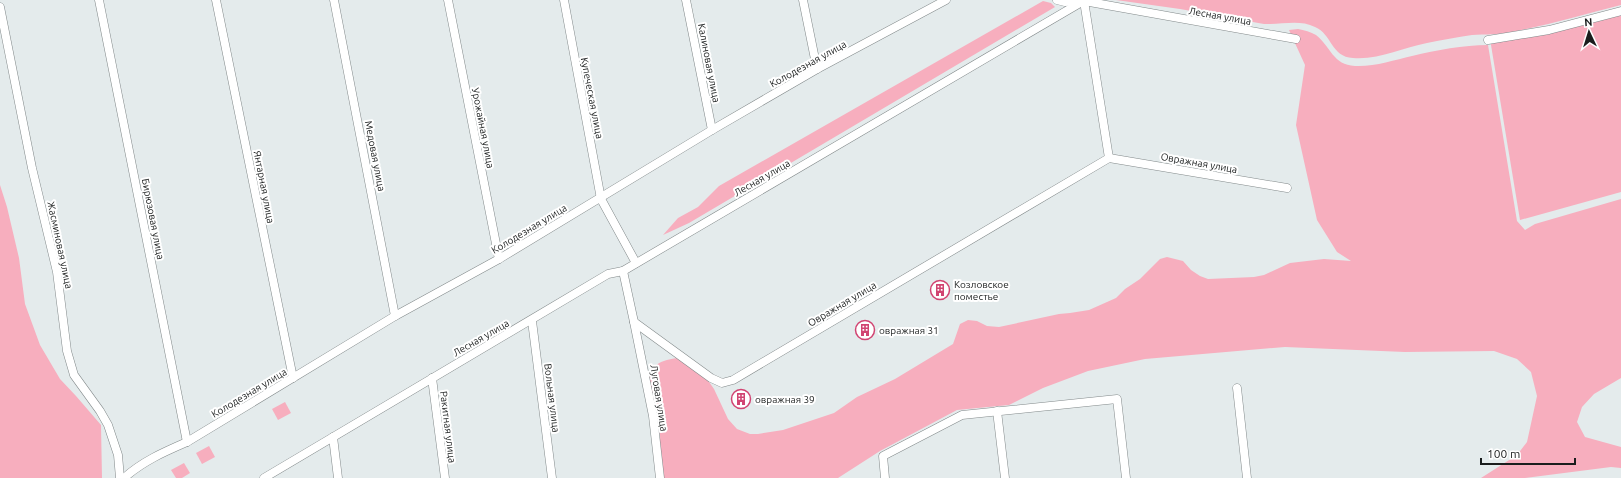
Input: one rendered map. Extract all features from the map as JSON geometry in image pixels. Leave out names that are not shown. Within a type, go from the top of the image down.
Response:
[{"type":"street","name":"Бирюзовая улица","points":[[99,0],[187,442]]},
{"type":"street","name":"Янтарная улица","points":[[216,0],[293,378]]},
{"type":"street","name":"Медовая улица","points":[[334,0],[395,316]]},
{"type":"street","name":"Урожайная улица","points":[[448,0],[499,259]]},
{"type":"street","name":"Купеческая улица","points":[[564,0],[601,199],[636,263]]},
{"type":"street","name":"Калиновая улица","points":[[686,0],[712,130]]},
{"type":"street","points":[[803,0],[817,69]]},
{"type":"street","name":"Колодезная улица","points":[[124,478],[136,467],[158,454],[187,442],[395,316],[499,259],[601,199],[712,130],[817,69],[946,0]]},
{"type":"street","points":[[1057,0],[1065,2],[1085,1],[1108,158]]},
{"type":"street","name":"Лесная улица","points":[[264,478],[432,378],[532,321],[608,274],[623,271],[1085,1],[1296,38]]},
{"type":"street","name":"Жасминовая улица","points":[[0,8],[32,168],[56,272],[67,351],[74,375],[100,411],[108,425],[118,455],[120,478]]},
{"type":"street","points":[[1488,40],[1549,30],[1621,11]]},
{"type":"street","name":"Овражная улица","points":[[634,322],[711,378],[722,383],[733,380],[1108,158],[1287,188]]},
{"type":"street","points":[[623,271],[634,322]]},
{"type":"street","name":"Вольная улица","points":[[532,321],[552,478]]},
{"type":"street","name":"Луговая улица","points":[[634,322],[653,416],[660,478]]},
{"type":"street","name":"Ракитная улица","points":[[432,378],[444,478]]},
{"type":"street","points":[[1237,388],[1248,478]]},
{"type":"street","points":[[885,478],[883,456],[962,415],[996,410],[1117,399],[1126,478]]},
{"type":"street","points":[[996,410],[1005,478]]},
{"type":"street","points":[[332,437],[338,478]]},
{"type":"shaded area","points":[[1116,0],[1621,0],[1621,5],[1512,32],[1472,35],[1418,45],[1372,57],[1353,58],[1340,54],[1321,30],[1303,23],[1264,24],[1180,9]]},
{"type":"shaded area","points":[[1043,1],[1051,3],[1055,7],[689,223],[663,235],[678,218],[698,207],[719,186]]},
{"type":"shaded area","points":[[1621,13],[1621,192],[1520,220],[1490,39]]},
{"type":"shaded area","points":[[1298,29],[1316,35],[1337,59],[1348,65],[1355,66],[1377,64],[1450,48],[1488,45],[1517,221],[1525,230],[1535,224],[1621,199],[1621,378],[1594,394],[1582,407],[1577,422],[1585,437],[1621,447],[1621,468],[1611,467],[1525,478],[1481,478],[1517,455],[1527,442],[1537,396],[1531,372],[1517,359],[1494,351],[1405,352],[1285,347],[1145,359],[1088,371],[1043,388],[1009,405],[957,410],[880,451],[838,478],[663,478],[660,459],[660,432],[649,384],[650,375],[654,367],[663,361],[678,358],[707,379],[714,389],[728,419],[737,429],[750,434],[758,434],[783,430],[834,413],[857,397],[895,379],[953,344],[960,324],[968,320],[977,321],[987,326],[999,327],[1059,314],[1089,310],[1116,298],[1125,289],[1140,279],[1160,259],[1167,257],[1183,261],[1191,270],[1208,279],[1254,277],[1264,275],[1290,263],[1324,259],[1351,261],[1337,252],[1317,220],[1296,125],[1305,65],[1289,30]]},
{"type":"shaded area","points":[[0,185],[7,207],[19,258],[25,304],[40,345],[60,379],[101,425],[102,478],[0,478]]},
{"type":"shaded area","points":[[285,402],[291,413],[278,420],[272,409]]},
{"type":"shaded area","points":[[209,446],[215,457],[202,464],[196,453]]},
{"type":"shaded area","points":[[184,463],[190,473],[182,478],[176,478],[171,470]]},
{"type":"place","name":"Козловское поместье","points":[[940,290]]},
{"type":"place","name":"овражная 31","points":[[865,330]]},
{"type":"place","name":"овражная 39","points":[[741,399]]}]
